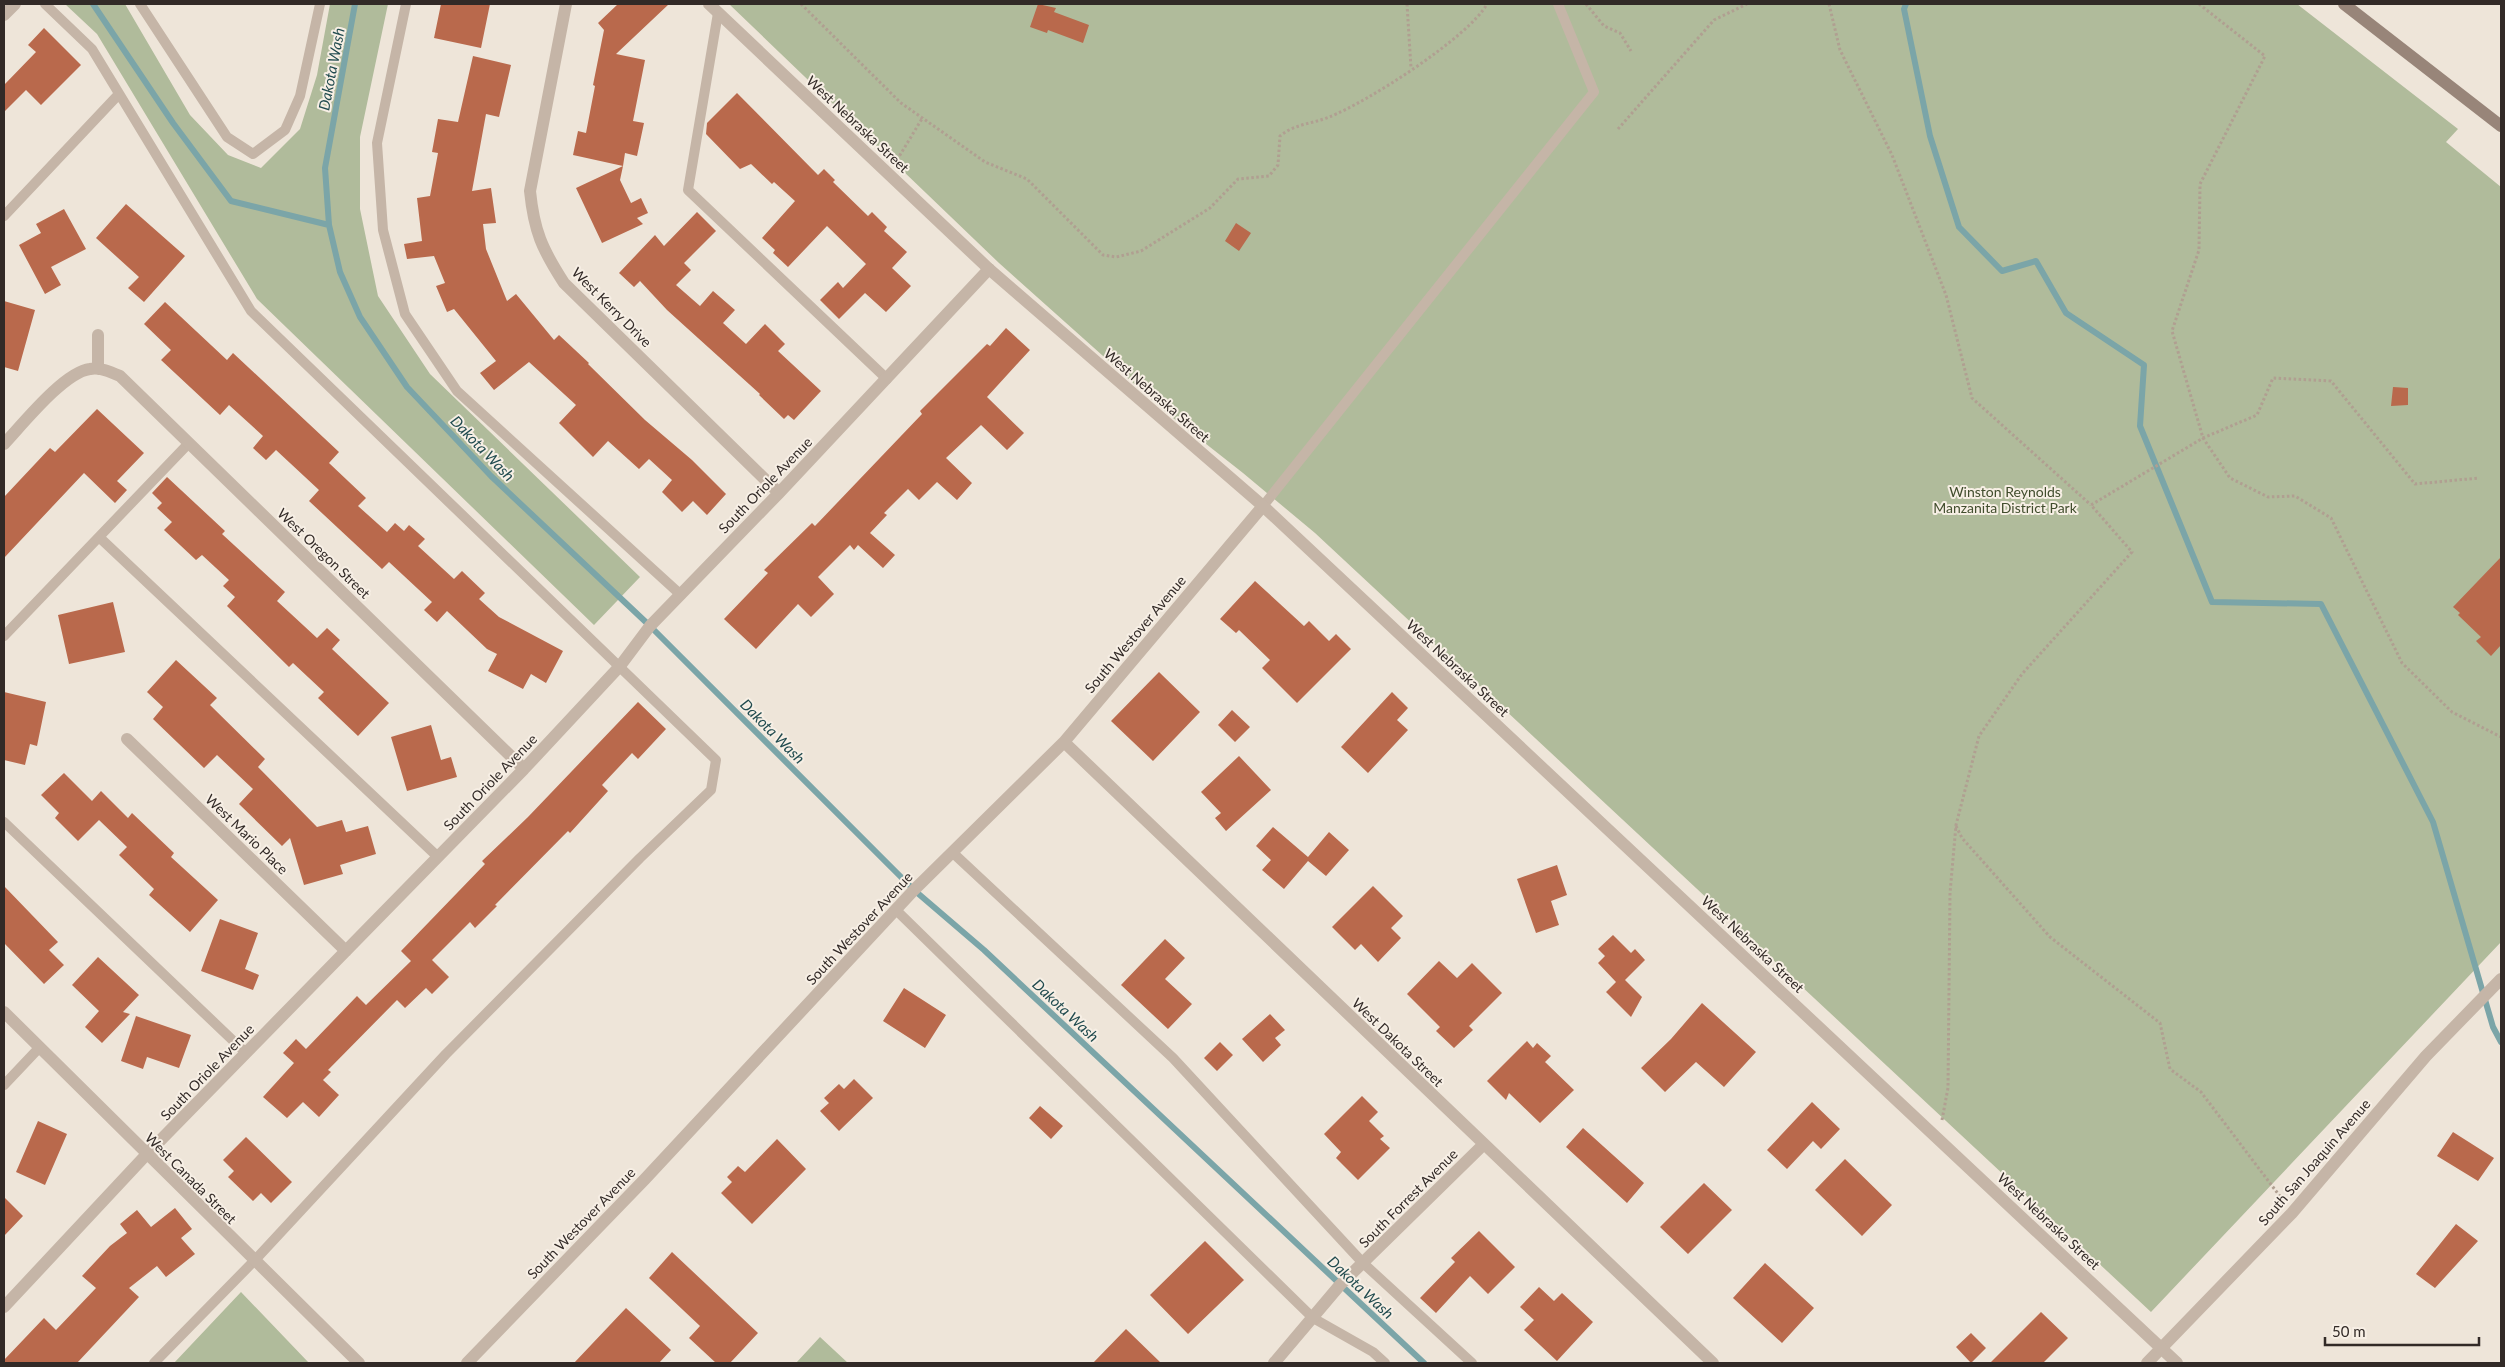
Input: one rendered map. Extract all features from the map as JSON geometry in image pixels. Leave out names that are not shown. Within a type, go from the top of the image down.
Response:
[{"type":"main road","points":[[2344,4],[2501,126]]},
{"type":"street","points":[[4,16],[15,4]]},
{"type":"street","name":"West Kerry Drive","points":[[566,4],[530,190],[533,220],[544,253],[564,283],[780,493]]},
{"type":"street","name":"West Nebraska Street","points":[[714,8],[989,269],[1263,506],[2177,1363]]},
{"type":"street","name":"South Oriole Avenue","points":[[4,1307],[146,1155],[524,769],[620,666],[650,626],[780,493],[989,269]]},
{"type":"street","points":[[4,444],[64,382],[83,370],[98,369],[98,335]]},
{"type":"street","name":"West Oregon Street","points":[[98,369],[120,376],[524,769]]},
{"type":"street","name":"South Westover Avenue","points":[[467,1363],[645,1179],[896,910],[1064,742],[1263,506]]},
{"type":"street","name":"West Mario Place","points":[[127,739],[346,951]]},
{"type":"street","name":"West Dakota Street","points":[[1064,742],[1483,1145],[1713,1363]]},
{"type":"street","name":"South San Joaquin Avenue","points":[[2148,1363],[2292,1212],[2426,1056],[2501,979]]},
{"type":"street","name":"West Canada Street","points":[[4,1012],[146,1155],[359,1363]]},
{"type":"street","name":"South Forrest Avenue","points":[[1274,1363],[1363,1263],[1483,1145]]},
{"type":"lane","points":[[45,4],[92,49],[251,311],[716,760],[711,790],[640,858],[446,1054],[254,1261],[154,1363]]},
{"type":"lane","points":[[140,4],[226,137],[253,154],[285,130],[300,96],[320,4]]},
{"type":"lane","points":[[406,4],[378,143],[383,230],[405,314],[457,391],[681,595]]},
{"type":"lane","points":[[1263,506],[1594,92],[1558,4]]},
{"type":"lane","points":[[714,8],[688,190],[887,378]]},
{"type":"lane","points":[[4,216],[118,94]]},
{"type":"lane","points":[[4,636],[189,443]]},
{"type":"lane","points":[[99,536],[438,857]]},
{"type":"lane","points":[[4,822],[246,1054]]},
{"type":"lane","points":[[952,852],[1173,1058],[1363,1263],[1472,1363]]},
{"type":"lane","points":[[896,910],[1313,1318],[1373,1352],[1385,1363]]},
{"type":"lane","points":[[4,1085],[40,1048]]},
{"type":"path","points":[[801,4],[901,103],[985,162],[1027,179],[1103,255],[1116,257],[1140,251],[1202,213],[1238,179],[1269,176],[1278,165],[1280,136],[1289,129],[1330,117],[1388,86],[1465,30],[1487,4]]},
{"type":"path","points":[[1407,4],[1411,69]]},
{"type":"path","points":[[1586,4],[1604,26],[1620,33],[1631,51]]},
{"type":"path","points":[[1618,129],[1714,20],[1747,4]]},
{"type":"path","points":[[1828,4],[1840,50],[1892,155],[1946,295],[1972,398],[2091,504],[2132,552],[2022,674],[1978,736],[1956,825],[1950,893],[1948,1088],[1938,1138]]},
{"type":"path","points":[[2199,4],[2265,56],[2200,184],[2199,250],[2172,331],[2203,438],[2230,478],[2268,498],[2295,496],[2331,518],[2402,662],[2452,712],[2501,737]]},
{"type":"path","points":[[889,174],[923,118]]},
{"type":"path","points":[[2091,504],[2203,438],[2257,415],[2273,378],[2331,382],[2415,484],[2479,478]]},
{"type":"path","points":[[1956,825],[1962,838],[2050,937],[2160,1023],[2170,1069],[2201,1092],[2292,1212]]},
{"type":"green space","points":[[65,4],[125,4],[190,115],[228,155],[261,168],[300,129],[317,75],[330,4],[388,4],[360,137],[360,209],[378,296],[430,374],[640,577],[594,625],[257,299],[97,34]]},
{"type":"green space","name":"Winston Reynolds Manzanita District Park","points":[[729,4],[2297,4],[2458,129],[2446,142],[2501,187],[2501,942],[2151,1312],[1315,533],[1168,414],[999,263]]},
{"type":"green space","points":[[241,1292],[309,1363],[174,1363]]},
{"type":"green space","points":[[820,1337],[848,1363],[796,1363]]},
{"type":"building","points":[[441,4],[490,4],[481,48],[434,38]]},
{"type":"building","points":[[618,4],[669,4],[616,54],[645,60],[633,121],[644,123],[637,156],[625,153],[623,166],[573,155],[578,131],[586,133],[595,86],[593,85],[604,30],[598,23]]},
{"type":"building","points":[[1038,4],[1056,8],[1054,12],[1089,25],[1083,43],[1048,30],[1047,33],[1030,27]]},
{"type":"building","points":[[44,28],[81,65],[41,105],[26,90],[4,112],[4,85],[36,52],[28,45]]},
{"type":"building","points":[[473,56],[511,65],[499,117],[486,114],[472,191],[491,188],[496,223],[483,224],[486,249],[507,301],[516,294],[554,340],[559,335],[645,420],[692,460],[726,494],[707,515],[693,501],[682,512],[662,492],[672,480],[649,459],[639,469],[608,441],[593,457],[559,423],[576,405],[529,362],[494,390],[480,373],[496,361],[454,309],[447,312],[436,286],[445,283],[434,256],[407,259],[404,244],[422,241],[417,198],[430,196],[438,153],[432,152],[438,119],[458,122]]},
{"type":"building","points":[[737,93],[818,175],[824,169],[835,180],[833,182],[868,216],[872,212],[887,227],[884,231],[907,252],[892,268],[911,286],[886,312],[865,293],[839,319],[820,300],[838,282],[843,288],[866,264],[827,226],[788,267],[773,253],[775,250],[762,238],[795,201],[774,182],[772,184],[751,164],[740,169],[706,134],[707,123]]},
{"type":"building","points":[[623,166],[620,180],[631,203],[641,198],[648,213],[637,218],[643,224],[602,243],[576,188]]},
{"type":"building","points":[[126,204],[185,256],[144,302],[128,288],[139,277],[96,238]]},
{"type":"building","points":[[64,209],[86,249],[51,267],[61,285],[45,294],[19,245],[41,233],[36,224]]},
{"type":"building","points":[[697,212],[716,231],[684,263],[691,270],[676,285],[700,306],[713,291],[735,310],[723,323],[746,344],[765,324],[785,344],[778,351],[821,391],[794,420],[788,415],[784,419],[760,394],[667,310],[640,281],[634,287],[619,273],[655,235],[664,246]]},
{"type":"building","points":[[1236,223],[1251,233],[1239,251],[1225,241]]},
{"type":"building","points":[[4,301],[35,310],[18,371],[4,367]]},
{"type":"building","points":[[165,302],[227,360],[233,353],[339,452],[329,463],[366,498],[358,506],[387,532],[395,523],[404,531],[409,525],[425,539],[418,546],[454,579],[462,571],[485,593],[479,599],[499,617],[563,651],[546,683],[531,674],[523,689],[488,671],[497,654],[487,649],[447,611],[437,622],[424,610],[432,602],[389,562],[382,569],[309,501],[319,490],[276,450],[266,460],[253,448],[263,436],[229,405],[220,415],[161,360],[171,350],[144,324]]},
{"type":"building","points":[[1006,328],[1030,350],[987,397],[1024,433],[1007,450],[981,425],[946,458],[972,483],[957,500],[937,482],[919,500],[908,489],[884,513],[887,515],[870,533],[895,555],[883,568],[858,545],[854,550],[850,545],[818,577],[834,594],[811,617],[798,604],[756,649],[724,619],[768,573],[764,570],[812,523],[815,526],[922,414],[920,411],[987,344],[990,346]]},
{"type":"building","points":[[2393,387],[2408,388],[2408,405],[2391,406]]},
{"type":"building","points":[[97,409],[144,453],[117,481],[127,490],[115,503],[84,473],[4,558],[4,497],[50,448],[55,452]]},
{"type":"building","points":[[167,477],[225,531],[222,534],[285,592],[277,601],[317,638],[327,628],[340,640],[332,649],[389,703],[358,736],[318,698],[324,692],[293,663],[289,667],[227,606],[235,597],[223,586],[229,580],[202,555],[196,560],[164,530],[172,522],[157,508],[162,503],[152,493]]},
{"type":"building","points":[[2501,557],[2501,645],[2491,656],[2476,641],[2481,637],[2458,615],[2460,613],[2453,607]]},
{"type":"building","points":[[1255,581],[1304,626],[1309,621],[1329,641],[1336,634],[1351,649],[1297,703],[1262,668],[1270,660],[1239,630],[1236,633],[1220,619]]},
{"type":"building","points":[[113,602],[125,652],[69,664],[58,615]]},
{"type":"building","points":[[176,660],[217,698],[210,705],[265,759],[258,767],[317,827],[342,820],[346,832],[368,826],[376,854],[340,865],[343,874],[304,885],[290,838],[282,846],[239,804],[253,789],[217,755],[204,768],[153,719],[163,707],[147,692]]},
{"type":"building","points":[[1159,672],[1200,712],[1153,761],[1111,721]]},
{"type":"building","points":[[4,692],[46,702],[37,746],[30,744],[25,765],[4,760]]},
{"type":"building","points":[[1392,692],[1408,708],[1397,720],[1408,730],[1368,773],[1341,747]]},
{"type":"building","points":[[638,702],[666,729],[638,759],[632,753],[602,785],[608,791],[570,833],[568,831],[475,928],[470,922],[432,960],[449,977],[432,994],[426,988],[405,1008],[397,1000],[328,1070],[331,1072],[323,1080],[339,1095],[319,1117],[303,1102],[287,1118],[263,1097],[294,1063],[283,1053],[296,1039],[306,1049],[357,996],[366,1005],[411,961],[401,951],[485,864],[482,861],[528,817]]},
{"type":"building","points":[[1232,710],[1250,727],[1235,742],[1218,725]]},
{"type":"building","points":[[431,725],[441,760],[451,757],[457,777],[407,791],[391,737]]},
{"type":"building","points":[[1239,756],[1271,790],[1226,831],[1215,818],[1221,813],[1201,792]]},
{"type":"building","points":[[64,773],[92,801],[101,791],[128,818],[132,813],[174,853],[171,857],[218,900],[190,932],[149,895],[154,889],[119,855],[127,847],[99,820],[78,841],[55,818],[59,813],[41,795]]},
{"type":"building","points":[[1273,827],[1308,857],[1329,832],[1349,850],[1326,876],[1308,861],[1284,889],[1262,870],[1271,860],[1256,846]]},
{"type":"building","points":[[1557,865],[1567,895],[1551,901],[1559,925],[1536,933],[1517,879]]},
{"type":"building","points":[[4,886],[58,942],[49,950],[64,965],[44,984],[4,943]]},
{"type":"building","points":[[1373,886],[1403,916],[1391,928],[1401,938],[1378,962],[1361,944],[1355,950],[1332,927]]},
{"type":"building","points":[[220,919],[258,933],[245,969],[259,975],[253,990],[201,971]]},
{"type":"building","points":[[1613,935],[1631,953],[1635,949],[1645,960],[1625,980],[1642,997],[1631,1017],[1606,992],[1616,982],[1598,963],[1605,956],[1598,949]]},
{"type":"building","points":[[1165,939],[1185,958],[1165,979],[1192,1004],[1168,1029],[1121,985]]},
{"type":"building","points":[[98,957],[139,995],[123,1012],[130,1014],[102,1043],[85,1027],[99,1011],[72,985]]},
{"type":"building","points":[[1439,961],[1457,978],[1472,963],[1502,993],[1469,1026],[1473,1030],[1454,1048],[1436,1031],[1440,1027],[1407,994]]},
{"type":"building","points":[[904,988],[946,1015],[925,1048],[883,1021]]},
{"type":"building","points":[[1702,1003],[1756,1052],[1724,1087],[1696,1062],[1665,1092],[1641,1068],[1671,1039]]},
{"type":"building","points":[[1270,1014],[1285,1030],[1275,1038],[1281,1045],[1263,1062],[1242,1039]]},
{"type":"building","points":[[136,1016],[191,1035],[179,1068],[147,1057],[143,1069],[121,1061]]},
{"type":"building","points":[[1527,1041],[1533,1048],[1537,1043],[1551,1056],[1545,1062],[1574,1090],[1540,1123],[1509,1093],[1506,1100],[1487,1081]]},
{"type":"building","points":[[1220,1042],[1233,1055],[1217,1071],[1204,1058]]},
{"type":"building","points":[[854,1079],[873,1098],[839,1131],[820,1111],[829,1103],[824,1098],[839,1084],[844,1089]]},
{"type":"building","points":[[1362,1096],[1378,1112],[1369,1121],[1384,1136],[1380,1139],[1390,1148],[1358,1180],[1336,1158],[1341,1152],[1324,1134]]},
{"type":"building","points":[[1812,1102],[1840,1129],[1821,1149],[1813,1141],[1787,1169],[1767,1150]]},
{"type":"building","points":[[1040,1106],[1063,1126],[1051,1139],[1029,1118]]},
{"type":"building","points":[[38,1121],[67,1134],[45,1185],[16,1172]]},
{"type":"building","points":[[1583,1128],[1644,1183],[1627,1203],[1566,1147]]},
{"type":"building","points":[[2453,1132],[2494,1158],[2478,1181],[2437,1156]]},
{"type":"building","points":[[246,1137],[292,1182],[271,1203],[261,1193],[253,1201],[228,1177],[234,1171],[223,1160]]},
{"type":"building","points":[[777,1139],[806,1169],[752,1224],[721,1193],[732,1182],[727,1177],[738,1166],[745,1172]]},
{"type":"building","points":[[1845,1159],[1892,1205],[1862,1236],[1815,1190]]},
{"type":"building","points":[[1704,1183],[1732,1210],[1688,1254],[1660,1227]]},
{"type":"building","points":[[4,1197],[23,1216],[4,1236]]},
{"type":"building","points":[[175,1208],[192,1229],[181,1238],[195,1254],[166,1277],[157,1266],[129,1288],[139,1297],[77,1363],[4,1363],[4,1360],[44,1318],[56,1330],[96,1288],[82,1276],[110,1246],[127,1233],[120,1224],[137,1210],[151,1227]]},
{"type":"building","points":[[2456,1224],[2478,1241],[2435,1288],[2416,1274]]},
{"type":"building","points":[[1479,1231],[1515,1267],[1488,1294],[1470,1276],[1436,1313],[1420,1298],[1455,1262],[1451,1258]]},
{"type":"building","points":[[1205,1241],[1244,1280],[1188,1334],[1150,1295]]},
{"type":"building","points":[[672,1252],[758,1333],[730,1363],[716,1363],[689,1338],[700,1326],[649,1278]]},
{"type":"building","points":[[1765,1263],[1814,1308],[1782,1343],[1733,1298]]},
{"type":"building","points":[[1539,1287],[1554,1301],[1562,1293],[1593,1322],[1557,1361],[1524,1330],[1534,1320],[1520,1307]]},
{"type":"building","points":[[626,1308],[671,1350],[659,1363],[574,1363]]},
{"type":"building","points":[[2041,1312],[2068,1338],[2043,1363],[1990,1363]]},
{"type":"building","points":[[1126,1329],[1161,1363],[1093,1363]]},
{"type":"building","points":[[1971,1333],[1986,1348],[1971,1363],[1956,1347]]},
{"type":"waterway","points":[[93,4],[173,123],[231,201],[329,225]]},
{"type":"waterway","name":"Dakota Wash","points":[[355,4],[325,168],[329,225],[340,272],[360,317],[407,387],[491,476],[650,626],[914,890],[984,950],[1424,1363]]},
{"type":"waterway","points":[[1906,4],[1904,9],[1930,136],[1959,227],[2002,271],[2036,261],[2066,313],[2144,365],[2140,426],[2212,602],[2321,604],[2433,822],[2493,1027],[2501,1042]]}]
